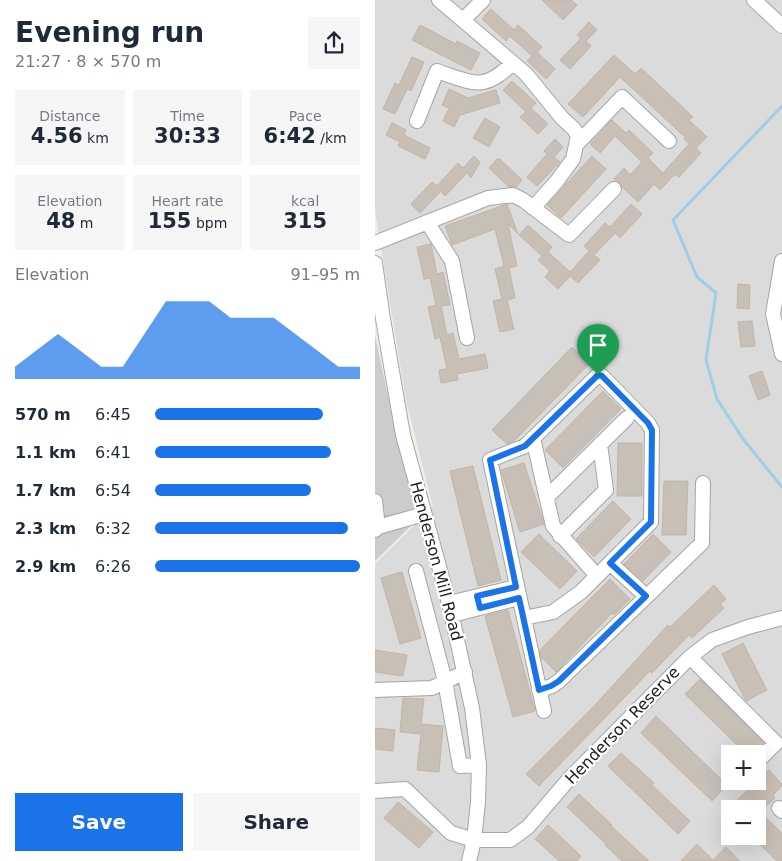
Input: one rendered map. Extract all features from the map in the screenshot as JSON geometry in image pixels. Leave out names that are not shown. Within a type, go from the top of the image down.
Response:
[{"type":"street","points":[[439,0],[526,74],[578,136],[573,160],[533,208]]},
{"type":"street","points":[[463,20],[483,0]]},
{"type":"street","points":[[754,0],[782,26]]},
{"type":"street","points":[[417,121],[437,71],[482,83],[497,76],[513,63]]},
{"type":"street","points":[[577,144],[622,97],[669,141]]},
{"type":"street","points":[[375,243],[488,198],[513,195],[523,200],[569,235],[614,189]]},
{"type":"street","points":[[427,222],[452,261],[467,338]]},
{"type":"street","points":[[782,261],[773,314],[782,354]]},
{"type":"street","name":"Henderson Mill Road","points":[[375,262],[379,319],[403,435],[451,609],[472,708],[479,765],[478,802],[469,861]]},
{"type":"street","points":[[524,618],[553,612],[581,592],[651,522],[652,430],[648,423],[602,376],[598,375],[525,446],[490,460],[544,711]]},
{"type":"street","points":[[547,497],[627,418]]},
{"type":"street","points":[[533,438],[553,526],[597,576]]},
{"type":"street","points":[[560,536],[606,490],[601,444]]},
{"type":"street","points":[[539,690],[559,681],[702,543],[703,483]]},
{"type":"street","points":[[375,502],[376,528],[424,514]]},
{"type":"street","points":[[610,563],[646,596]]},
{"type":"street","points":[[416,571],[445,681],[460,766],[479,765]]},
{"type":"street","points":[[451,609],[518,593]]},
{"type":"street","name":"Henderson Reserve","points":[[375,791],[405,789],[451,833],[473,840],[510,840],[528,827],[575,773],[690,657],[712,640],[748,627],[782,618]]},
{"type":"street","points":[[690,657],[776,743],[766,753]]},
{"type":"street","points":[[375,690],[432,688],[465,672]]},
{"type":"shaded area","points":[[375,0],[782,0],[782,861],[375,861],[375,564],[433,507],[406,400],[375,211]]},
{"type":"shaded area","points":[[375,335],[393,420],[418,519],[375,561]]},
{"type":"building","points":[[542,0],[571,0],[577,5],[563,20]]},
{"type":"building","points":[[491,9],[514,30],[518,25],[542,47],[537,52],[555,69],[546,79],[527,61],[532,56],[510,36],[506,41],[482,19]]},
{"type":"building","points":[[589,22],[597,30],[586,41],[591,46],[570,69],[560,60],[581,38],[577,35]]},
{"type":"building","points":[[420,25],[456,44],[457,41],[480,53],[471,70],[412,40]]},
{"type":"building","points":[[614,55],[635,74],[641,68],[693,117],[689,120],[707,137],[696,148],[701,153],[679,177],[675,174],[660,190],[654,184],[638,202],[623,188],[620,182],[614,179],[624,168],[630,175],[642,162],[615,136],[600,153],[590,144],[612,120],[626,133],[629,130],[653,153],[648,158],[663,173],[689,144],[684,139],[686,138],[620,77],[583,117],[568,104]]},
{"type":"building","points":[[412,57],[424,62],[411,91],[407,89],[395,114],[383,109],[395,83],[399,85]]},
{"type":"building","points":[[512,81],[536,103],[531,108],[548,124],[538,134],[520,117],[526,112],[503,90]]},
{"type":"building","points":[[449,89],[468,98],[496,90],[500,103],[460,115],[454,127],[443,121],[449,108],[442,105]]},
{"type":"building","points":[[485,118],[500,127],[489,147],[473,138]]},
{"type":"building","points":[[392,123],[406,130],[404,135],[430,148],[425,159],[398,146],[400,142],[386,135]]},
{"type":"building","points":[[555,139],[563,147],[554,157],[560,162],[537,186],[527,177],[547,154],[544,151]]},
{"type":"building","points":[[474,156],[480,162],[471,178],[467,173],[445,196],[441,191],[420,213],[411,204],[432,182],[437,186],[458,163],[463,168]]},
{"type":"building","points":[[592,156],[606,169],[561,218],[547,205]]},
{"type":"building","points":[[497,159],[500,159],[522,180],[516,187],[509,187],[489,168]]},
{"type":"building","points":[[507,204],[518,234],[508,224],[517,266],[509,268],[515,298],[507,300],[514,329],[500,332],[493,301],[502,299],[495,269],[504,266],[495,229],[452,245],[445,226]]},
{"type":"building","points":[[631,204],[642,214],[620,238],[615,233],[594,255],[600,260],[578,283],[570,276],[558,289],[545,277],[550,271],[538,260],[542,256],[519,235],[528,225],[552,247],[548,252],[570,272],[589,251],[584,246],[605,223],[610,227]]},
{"type":"building","points":[[431,244],[437,274],[443,272],[450,305],[441,306],[447,335],[453,333],[459,359],[485,354],[488,368],[457,374],[458,380],[441,383],[439,370],[447,369],[440,337],[435,339],[428,307],[436,305],[430,278],[424,279],[417,247]]},
{"type":"building","points":[[738,284],[750,285],[749,309],[737,308]]},
{"type":"building","points":[[752,321],[755,346],[741,347],[738,322]]},
{"type":"building","points":[[572,347],[589,364],[514,441],[507,444],[492,430]]},
{"type":"building","points":[[762,371],[770,395],[758,400],[749,376]]},
{"type":"building","points":[[603,391],[621,409],[563,468],[545,450]]},
{"type":"building","points":[[618,443],[642,443],[642,496],[617,496]]},
{"type":"building","points":[[524,463],[544,524],[520,532],[501,470]]},
{"type":"building","points":[[473,466],[501,580],[478,586],[450,471]]},
{"type":"building","points":[[664,481],[688,481],[686,535],[662,535]]},
{"type":"building","points":[[613,501],[631,519],[594,557],[576,539]]},
{"type":"building","points":[[539,534],[577,571],[560,589],[521,552]]},
{"type":"building","points":[[653,534],[671,552],[643,581],[624,564]]},
{"type":"building","points":[[402,572],[421,638],[400,644],[381,578]]},
{"type":"building","points":[[610,579],[630,599],[614,615],[612,613],[556,672],[541,657],[540,650]]},
{"type":"building","points":[[714,585],[726,599],[720,604],[724,608],[692,638],[689,635],[652,673],[650,671],[539,786],[526,774],[596,704],[668,625],[670,627]]},
{"type":"building","points":[[508,610],[535,711],[513,717],[485,616]]},
{"type":"building","points":[[743,643],[767,690],[746,701],[722,654]]},
{"type":"building","points":[[375,650],[407,655],[403,676],[375,672]]},
{"type":"building","points":[[700,679],[764,743],[762,745],[737,745],[685,694]]},
{"type":"building","points":[[403,698],[424,699],[421,724],[443,726],[439,772],[417,770],[421,734],[400,732]]},
{"type":"building","points":[[656,716],[721,779],[722,790],[712,801],[641,733]]},
{"type":"building","points":[[375,728],[395,730],[393,751],[375,749]]},
{"type":"building","points":[[621,753],[654,783],[652,785],[690,821],[678,834],[608,766]]},
{"type":"building","points":[[769,770],[782,784],[773,795],[775,798],[766,806],[766,800],[737,800],[748,790],[766,790],[766,773]]},
{"type":"building","points":[[579,794],[649,861],[622,861],[605,845],[567,807]]},
{"type":"building","points":[[398,802],[433,832],[419,848],[384,818]]},
{"type":"building","points":[[766,818],[782,833],[782,861],[777,861],[760,845],[766,845]]},
{"type":"building","points":[[548,825],[581,856],[577,861],[559,861],[535,839]]},
{"type":"building","points":[[697,844],[713,860],[726,847],[740,861],[681,861]]},
{"type":"waterway","points":[[782,106],[673,220],[697,277],[716,293],[706,360],[717,399],[743,439],[782,487]]},
{"type":"route","points":[[598,375],[602,376],[648,423],[652,430],[651,522],[610,563],[646,596],[559,681],[539,690],[519,598],[480,608],[477,596],[516,587],[490,460],[525,446],[598,375]]}]
